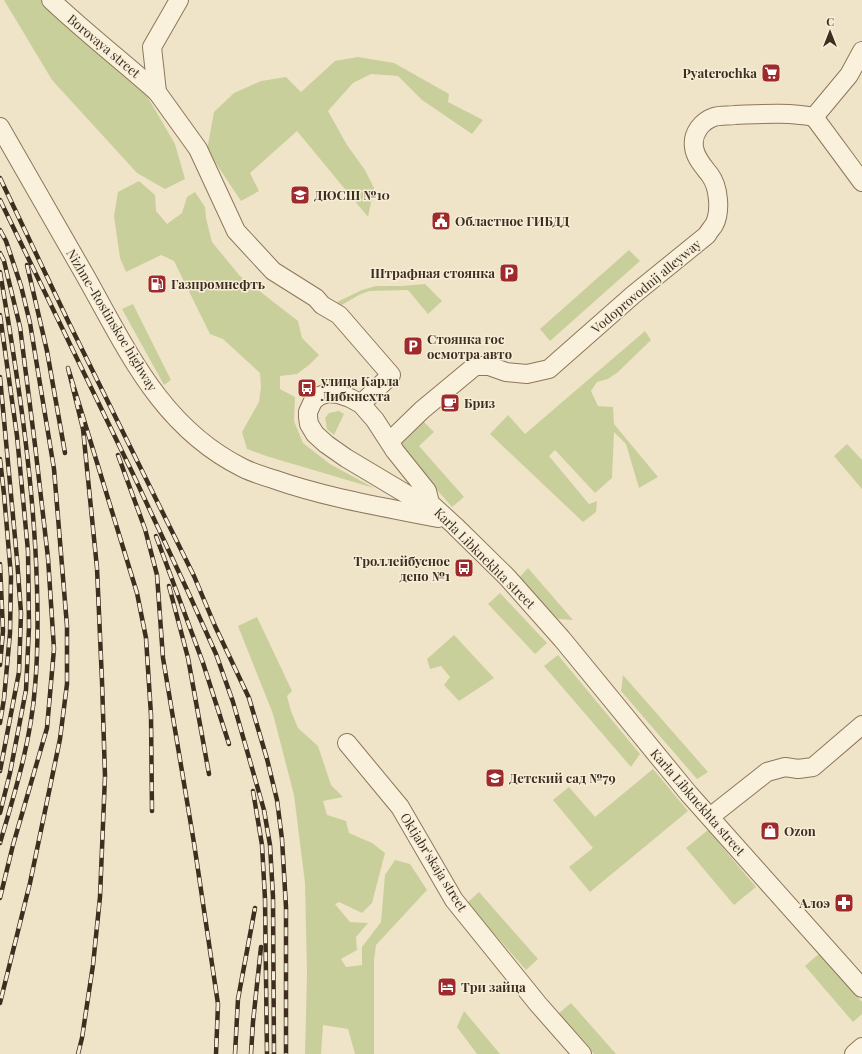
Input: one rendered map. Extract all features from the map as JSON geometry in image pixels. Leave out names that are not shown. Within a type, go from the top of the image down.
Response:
[{"type":"street","name":"Borovaya street","points":[[51,0],[80,28],[114,54],[157,92]]},
{"type":"street","points":[[179,0],[152,47],[157,92],[198,149],[236,232],[273,271],[316,298],[322,305],[339,315],[391,376],[361,404],[338,394],[328,393],[320,396],[313,401],[310,406],[308,412],[309,424],[315,434],[346,458],[418,501],[430,503]]},
{"type":"street","points":[[862,51],[849,75],[814,117],[862,182]]},
{"type":"street","name":"Vodoprovodnij alleyway","points":[[390,441],[422,410],[475,366],[489,366],[506,372],[527,374],[550,369],[634,295],[707,234],[714,225],[718,210],[718,194],[712,177],[701,165],[694,146],[696,132],[702,123],[715,116],[795,114],[814,117]]},
{"type":"street","name":"Nizhne-Rostinskoe highway","points":[[0,127],[139,371],[170,413],[184,427],[211,449],[244,469],[291,485],[337,498],[449,520]]},
{"type":"street","name":"Karla Libknekhta street","points":[[361,404],[375,420],[390,441],[395,451],[427,491],[430,503],[507,577],[562,639],[689,794],[862,988]]},
{"type":"street","points":[[710,817],[767,772],[785,767],[798,769],[813,767],[862,725]]},
{"type":"street","name":"Oktjabr'skaja street","points":[[347,744],[400,807],[454,900],[538,1004],[582,1054]]},
{"type":"street","points":[[854,1054],[862,1047]]},
{"type":"green space","points":[[4,0],[46,0],[140,84],[175,144],[185,179],[165,189],[137,173],[52,80]]},
{"type":"green space","points":[[358,57],[394,63],[449,94],[448,102],[483,120],[472,134],[422,100],[398,76],[371,74],[353,83],[328,111],[347,145],[365,170],[374,188],[368,217],[297,131],[250,173],[259,191],[241,201],[207,150],[214,112],[234,93],[261,81],[286,77],[301,92],[335,61]]},
{"type":"green space","points":[[139,181],[155,195],[156,211],[167,224],[182,213],[187,197],[195,192],[205,207],[212,242],[240,276],[298,321],[302,338],[319,355],[297,374],[280,376],[280,389],[295,397],[294,421],[303,443],[330,464],[374,488],[247,449],[242,432],[259,402],[261,387],[260,373],[223,339],[210,334],[174,261],[161,255],[126,272],[120,258],[114,216],[118,192]]},
{"type":"green space","points":[[629,250],[640,261],[550,341],[540,329]]},
{"type":"green space","points":[[425,284],[442,301],[428,314],[408,290],[369,291],[340,306],[337,302],[362,290],[376,286]]},
{"type":"green space","points":[[133,304],[171,380],[164,385],[122,309]]},
{"type":"green space","points":[[645,331],[651,340],[618,372],[608,379],[597,382],[591,391],[598,406],[613,407],[614,424],[658,477],[639,488],[626,444],[614,432],[612,478],[595,493],[555,450],[549,456],[589,504],[597,501],[596,512],[583,522],[490,434],[508,415],[525,434]]},
{"type":"green space","points":[[339,411],[344,414],[334,435],[327,429],[325,418],[329,413]]},
{"type":"green space","points":[[421,419],[434,432],[419,446],[464,497],[452,507],[402,450],[401,440]]},
{"type":"green space","points":[[847,444],[862,460],[862,489],[834,456]]},
{"type":"green space","points":[[528,568],[573,620],[558,619],[519,578]]},
{"type":"green space","points":[[500,593],[547,643],[535,654],[488,604]]},
{"type":"green space","points":[[257,617],[292,691],[287,696],[298,728],[318,746],[331,785],[343,797],[323,801],[327,815],[346,821],[349,833],[372,843],[385,853],[372,903],[362,913],[339,902],[335,904],[350,922],[368,923],[356,937],[357,950],[341,959],[346,967],[362,965],[362,947],[381,922],[385,875],[395,860],[410,864],[427,890],[376,945],[374,960],[374,1054],[355,1054],[348,1029],[323,1025],[321,1054],[305,1054],[307,974],[305,883],[294,795],[273,714],[238,626]]},
{"type":"green space","points":[[454,635],[494,678],[459,701],[444,685],[450,677],[441,666],[430,669],[427,659]]},
{"type":"green space","points":[[558,655],[640,754],[631,767],[544,666]]},
{"type":"green space","points":[[623,675],[708,772],[697,779],[621,691]]},
{"type":"green space","points":[[653,769],[688,811],[590,892],[569,867],[593,848],[553,800],[569,787],[595,817]]},
{"type":"green space","points":[[708,830],[756,887],[734,905],[686,848]]},
{"type":"green space","points":[[479,892],[538,959],[526,970],[467,903]]},
{"type":"green space","points":[[820,953],[862,1002],[862,1014],[853,1022],[805,966]]},
{"type":"green space","points":[[571,1003],[616,1054],[594,1054],[558,1014]]},
{"type":"green space","points":[[464,1011],[500,1054],[477,1054],[457,1027]]},
{"type":"railway","points":[[0,178],[69,323],[194,576],[215,626],[249,698],[267,759],[277,800],[282,839],[286,907],[286,1054]]},
{"type":"railway","points":[[0,200],[133,474],[189,594],[216,654],[233,702],[264,810],[270,845],[273,897],[274,1054]]},
{"type":"railway","points":[[0,230],[6,241],[21,286],[30,323],[54,469],[67,626],[67,684],[60,739],[30,883],[0,1003]]},
{"type":"railway","points":[[0,253],[4,261],[20,327],[48,558],[54,649],[47,728],[13,845],[0,898]]},
{"type":"railway","points":[[27,265],[47,351],[65,453]]},
{"type":"railway","points":[[0,272],[19,390],[29,469],[35,548],[38,625],[36,675],[30,727],[22,766],[0,843]]},
{"type":"railway","points":[[0,315],[17,436],[28,551],[29,627],[26,690],[10,773],[0,813]]},
{"type":"railway","points":[[78,1054],[82,1038],[93,965],[100,897],[105,776],[97,568],[83,429],[68,368],[137,593],[146,638],[151,715],[152,811]]},
{"type":"railway","points":[[0,377],[21,613],[19,672],[0,771]]},
{"type":"railway","points":[[118,455],[145,529],[157,575],[163,658],[194,843],[218,1004],[216,1054]]},
{"type":"railway","points":[[0,459],[11,576],[10,633],[4,699],[0,723]]},
{"type":"railway","points":[[156,536],[203,663],[229,744]]},
{"type":"railway","points":[[0,564],[3,631],[0,665]]},
{"type":"railway","points":[[169,586],[188,658],[209,774]]},
{"type":"railway","points":[[253,791],[262,845],[265,899],[267,1054]]},
{"type":"railway","points":[[235,1054],[238,999],[255,908]]},
{"type":"railway","points":[[251,1054],[261,947]]},
{"type":"place","name":"Pyaterochka","points":[[771,73]]},
{"type":"place","name":"ДЮСШ №10","points":[[300,195]]},
{"type":"place","name":"Областное ГИБДД","points":[[441,221]]},
{"type":"place","name":"Штрафная стоянка","points":[[509,273]]},
{"type":"place","name":"Газпромнефть","points":[[157,284]]},
{"type":"place","name":"Стоянка гос осмотра авто","points":[[413,346]]},
{"type":"place","name":"улица Карла Либкнехта","points":[[307,388]]},
{"type":"place","name":"Бриз","points":[[450,403]]},
{"type":"place","name":"Троллейбусное депо №1","points":[[464,568]]},
{"type":"place","name":"Детский сад №79","points":[[495,778]]},
{"type":"place","name":"Ozon","points":[[770,831]]},
{"type":"place","name":"Алоэ","points":[[844,903]]},
{"type":"place","name":"Три зайца","points":[[447,987]]}]
